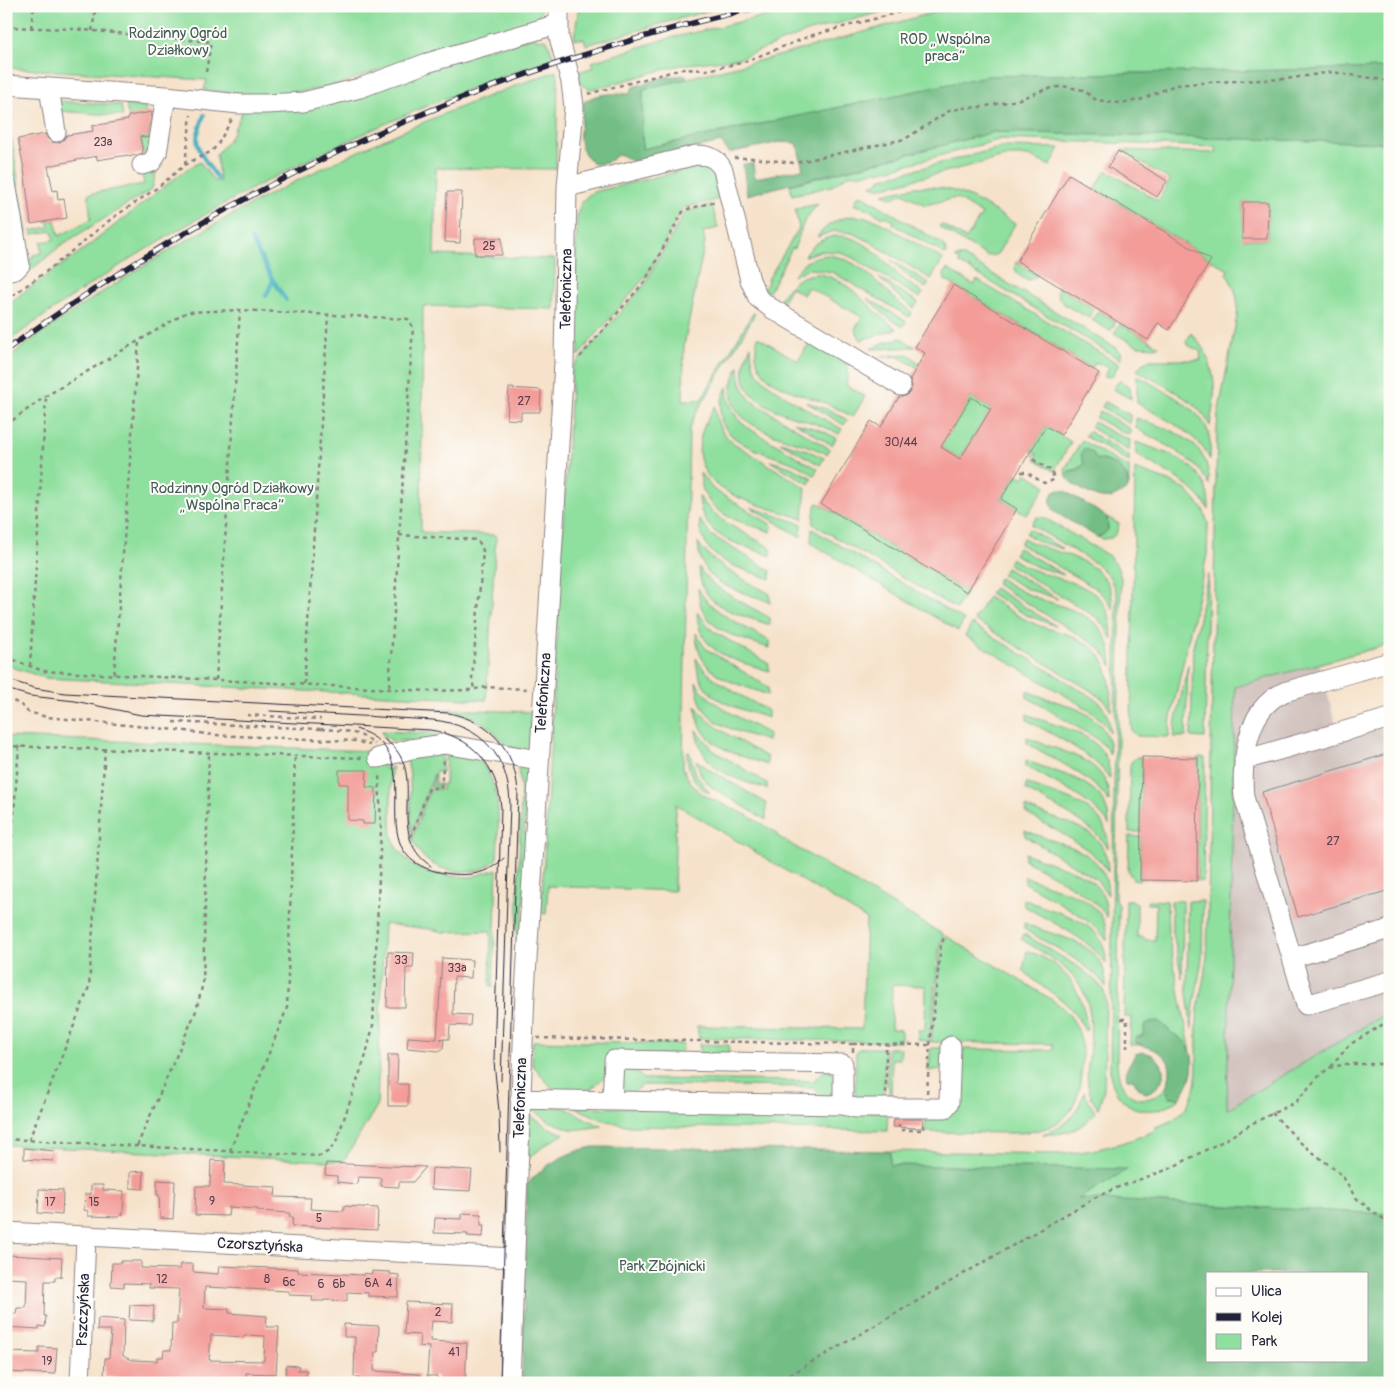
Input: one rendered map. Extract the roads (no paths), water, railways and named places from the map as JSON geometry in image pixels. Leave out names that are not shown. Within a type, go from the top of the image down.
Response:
[{"type":"street","name":"Telefoniczna","points":[[510,1383],[520,1099],[564,362],[567,187],[574,127],[574,95],[561,48],[558,15]]},
{"type":"street","points":[[6,85],[191,98],[239,104],[294,102],[341,94],[558,15]]},
{"type":"street","points":[[49,88],[56,132]]},
{"type":"street","points":[[142,165],[152,162],[157,153],[166,96]]},
{"type":"street","points":[[567,187],[696,155],[706,155],[716,160],[723,170],[750,280],[758,298],[771,308],[901,386]]},
{"type":"street","points":[[6,183],[20,265],[15,270],[6,272]]},
{"type":"street","points":[[1390,662],[1284,692],[1270,701],[1259,714],[1250,736],[1244,760],[1242,779],[1244,796],[1306,1006],[1390,981]]},
{"type":"street","points":[[1244,760],[1390,718]]},
{"type":"street","points":[[382,758],[411,749],[444,744],[539,760]]},
{"type":"street","points":[[1292,958],[1390,929]]},
{"type":"street","points":[[520,1099],[843,1105],[893,1116],[925,1109],[942,1109],[947,1106],[951,1046]]},
{"type":"street","points":[[612,1101],[614,1060],[843,1064],[843,1105]]},
{"type":"street","name":"Czorsztyńska","points":[[6,1232],[514,1258]]},
{"type":"street","name":"Pszczyńska","points":[[80,1383],[86,1236]]},
{"type":"waterway","points":[[204,115],[197,138],[199,149],[217,178]]},
{"type":"waterway","points":[[251,239],[286,300]]},
{"type":"waterway","points":[[266,296],[273,280]]},
{"type":"tram line","points":[[6,679],[34,688],[65,693],[449,713],[477,723],[498,740],[506,750],[512,763],[518,792],[500,1383]]},
{"type":"tram line","points":[[6,689],[30,696],[75,701],[141,715],[430,730],[445,733],[458,739],[480,755],[494,778],[499,792],[501,807],[494,1062],[499,1111],[500,1152]]},
{"type":"tram line","points":[[270,711],[433,720],[450,723],[465,728],[478,736],[498,758],[504,771],[510,804],[501,1081]]},
{"type":"tram line","points":[[356,729],[380,742],[392,761],[396,783],[397,830],[404,850],[420,866],[452,874],[466,874],[486,870],[504,858]]},
{"type":"tram line","points":[[384,739],[398,752],[405,768],[409,837],[417,852],[431,866]]},
{"type":"railway","points":[[6,350],[148,255],[221,212],[371,136],[449,103],[528,73],[667,30],[765,6]]},
{"type":"park label","name":"Rodzinny Ogród Działkowy","points":[[178,42]]},
{"type":"park label","name":"ROD „Wspólna praca”","points":[[945,48]]},
{"type":"park label","name":"Rodzinny Ogród Działkowy „Wspólna Praca”","points":[[232,496]]},
{"type":"park label","name":"Park Zbójnicki","points":[[662,1266]]}]
